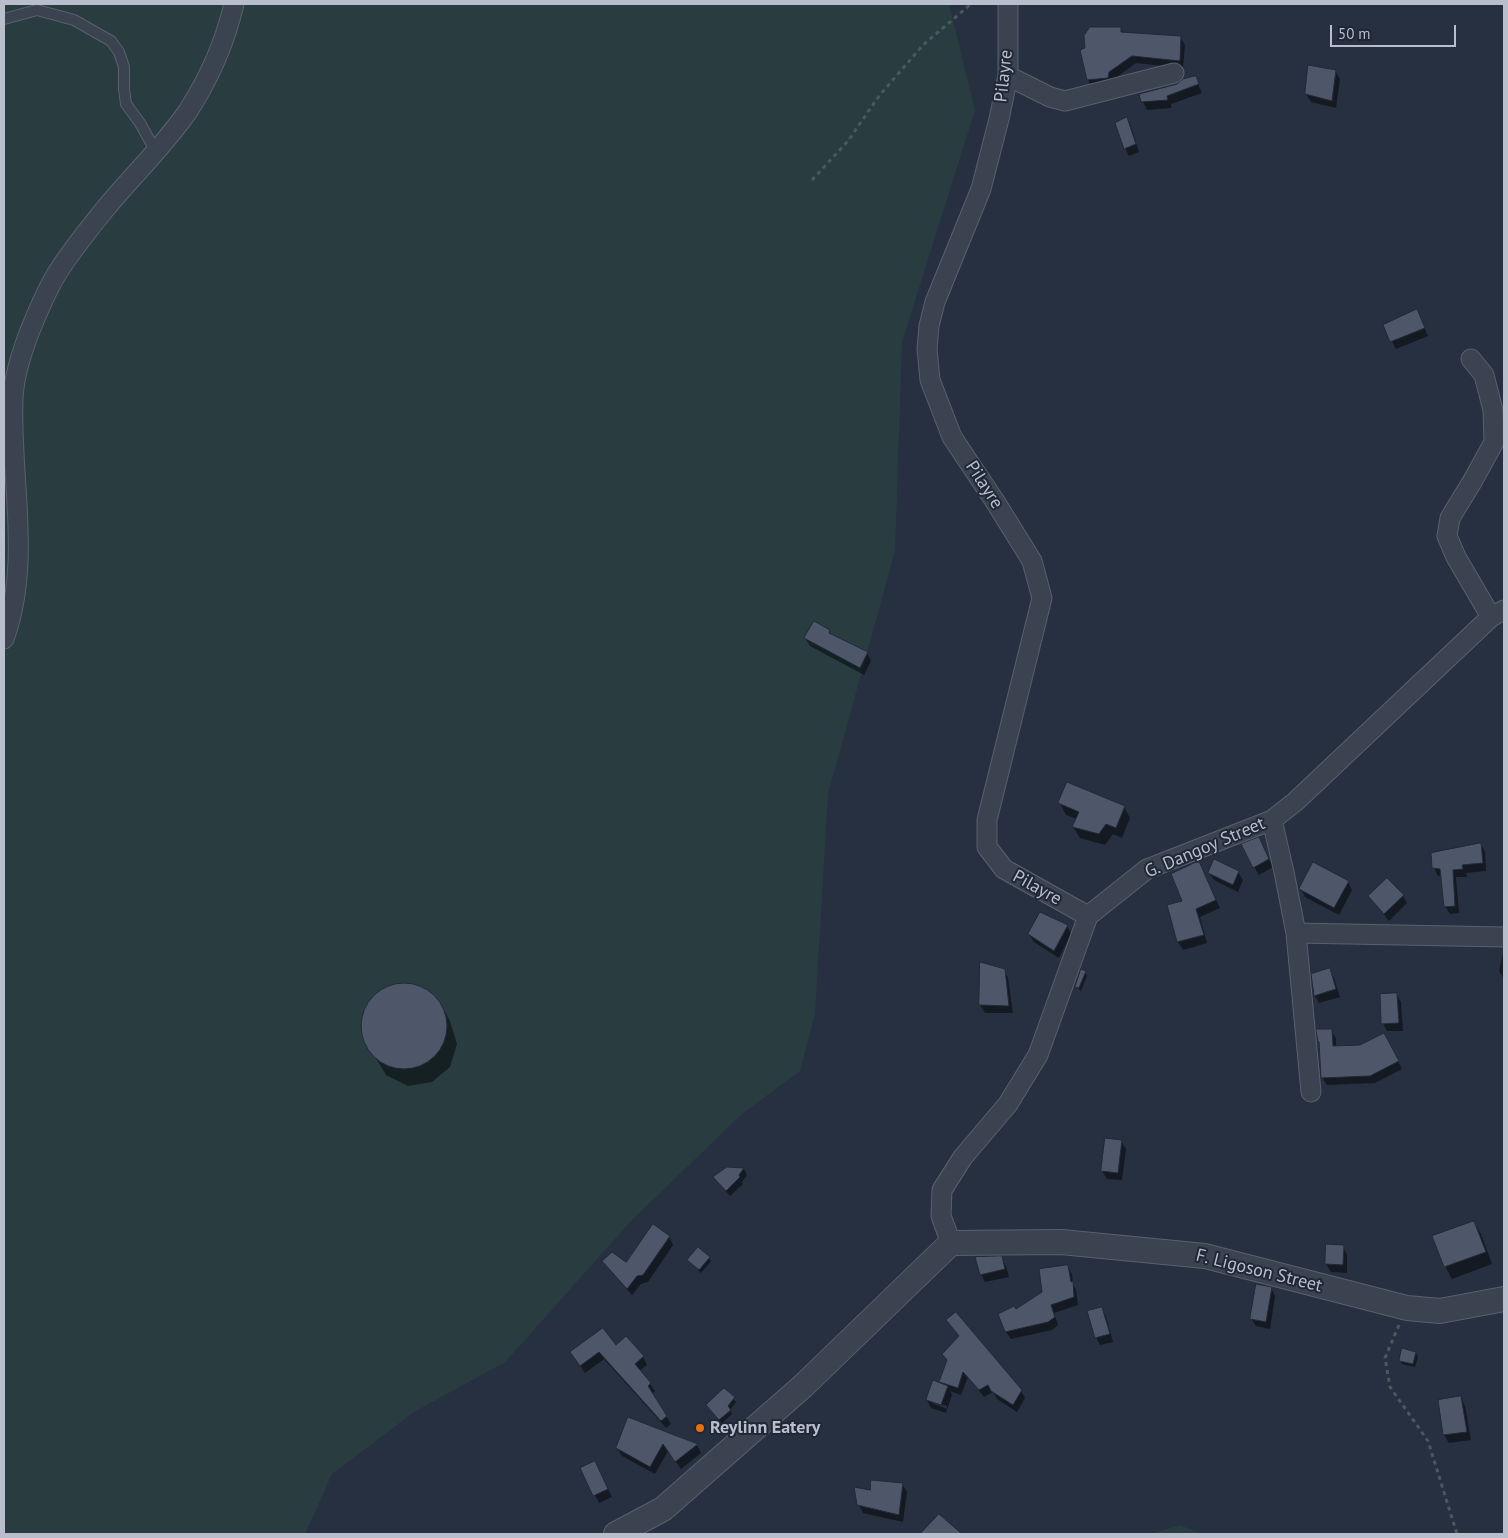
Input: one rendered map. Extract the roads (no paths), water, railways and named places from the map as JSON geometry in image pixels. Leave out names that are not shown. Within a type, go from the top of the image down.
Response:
[{"type":"street","points":[[4,639],[12,615],[19,559],[13,398],[18,363],[44,298],[56,275],[106,208],[156,152],[188,111],[215,63],[227,33],[234,4]]},
{"type":"street","name":"Pilayre","points":[[1008,4],[1008,76],[991,156],[981,189],[935,302],[930,326],[928,357],[930,380],[952,436],[1032,561],[1042,598],[987,820],[988,847],[1004,869],[1088,916]]},
{"type":"street","points":[[1008,76],[1050,97],[1065,100],[1174,73]]},
{"type":"street","points":[[1471,359],[1484,375],[1493,410],[1494,442],[1450,518],[1447,536],[1456,557],[1498,614]]},
{"type":"street","name":"G. Dangoy Street","points":[[1088,916],[1147,869],[1272,820],[1295,802],[1498,614]]},
{"type":"street","points":[[1272,820],[1296,933],[1311,1092]]},
{"type":"street","points":[[616,1534],[663,1509],[803,1386],[951,1243],[941,1216],[942,1190],[963,1158],[1008,1104],[1038,1055],[1088,916]]},
{"type":"street","points":[[1296,933],[1504,937]]},
{"type":"street","name":"F. Ligoson Street","points":[[951,1243],[1061,1242],[1205,1256],[1407,1308],[1440,1311],[1504,1299]]},
{"type":"lane","points":[[4,19],[37,10],[74,20],[111,41],[119,52],[124,67],[126,104],[140,123],[156,152]]},
{"type":"place","name":"Reylinn Eatery","points":[[700,1428]]}]
